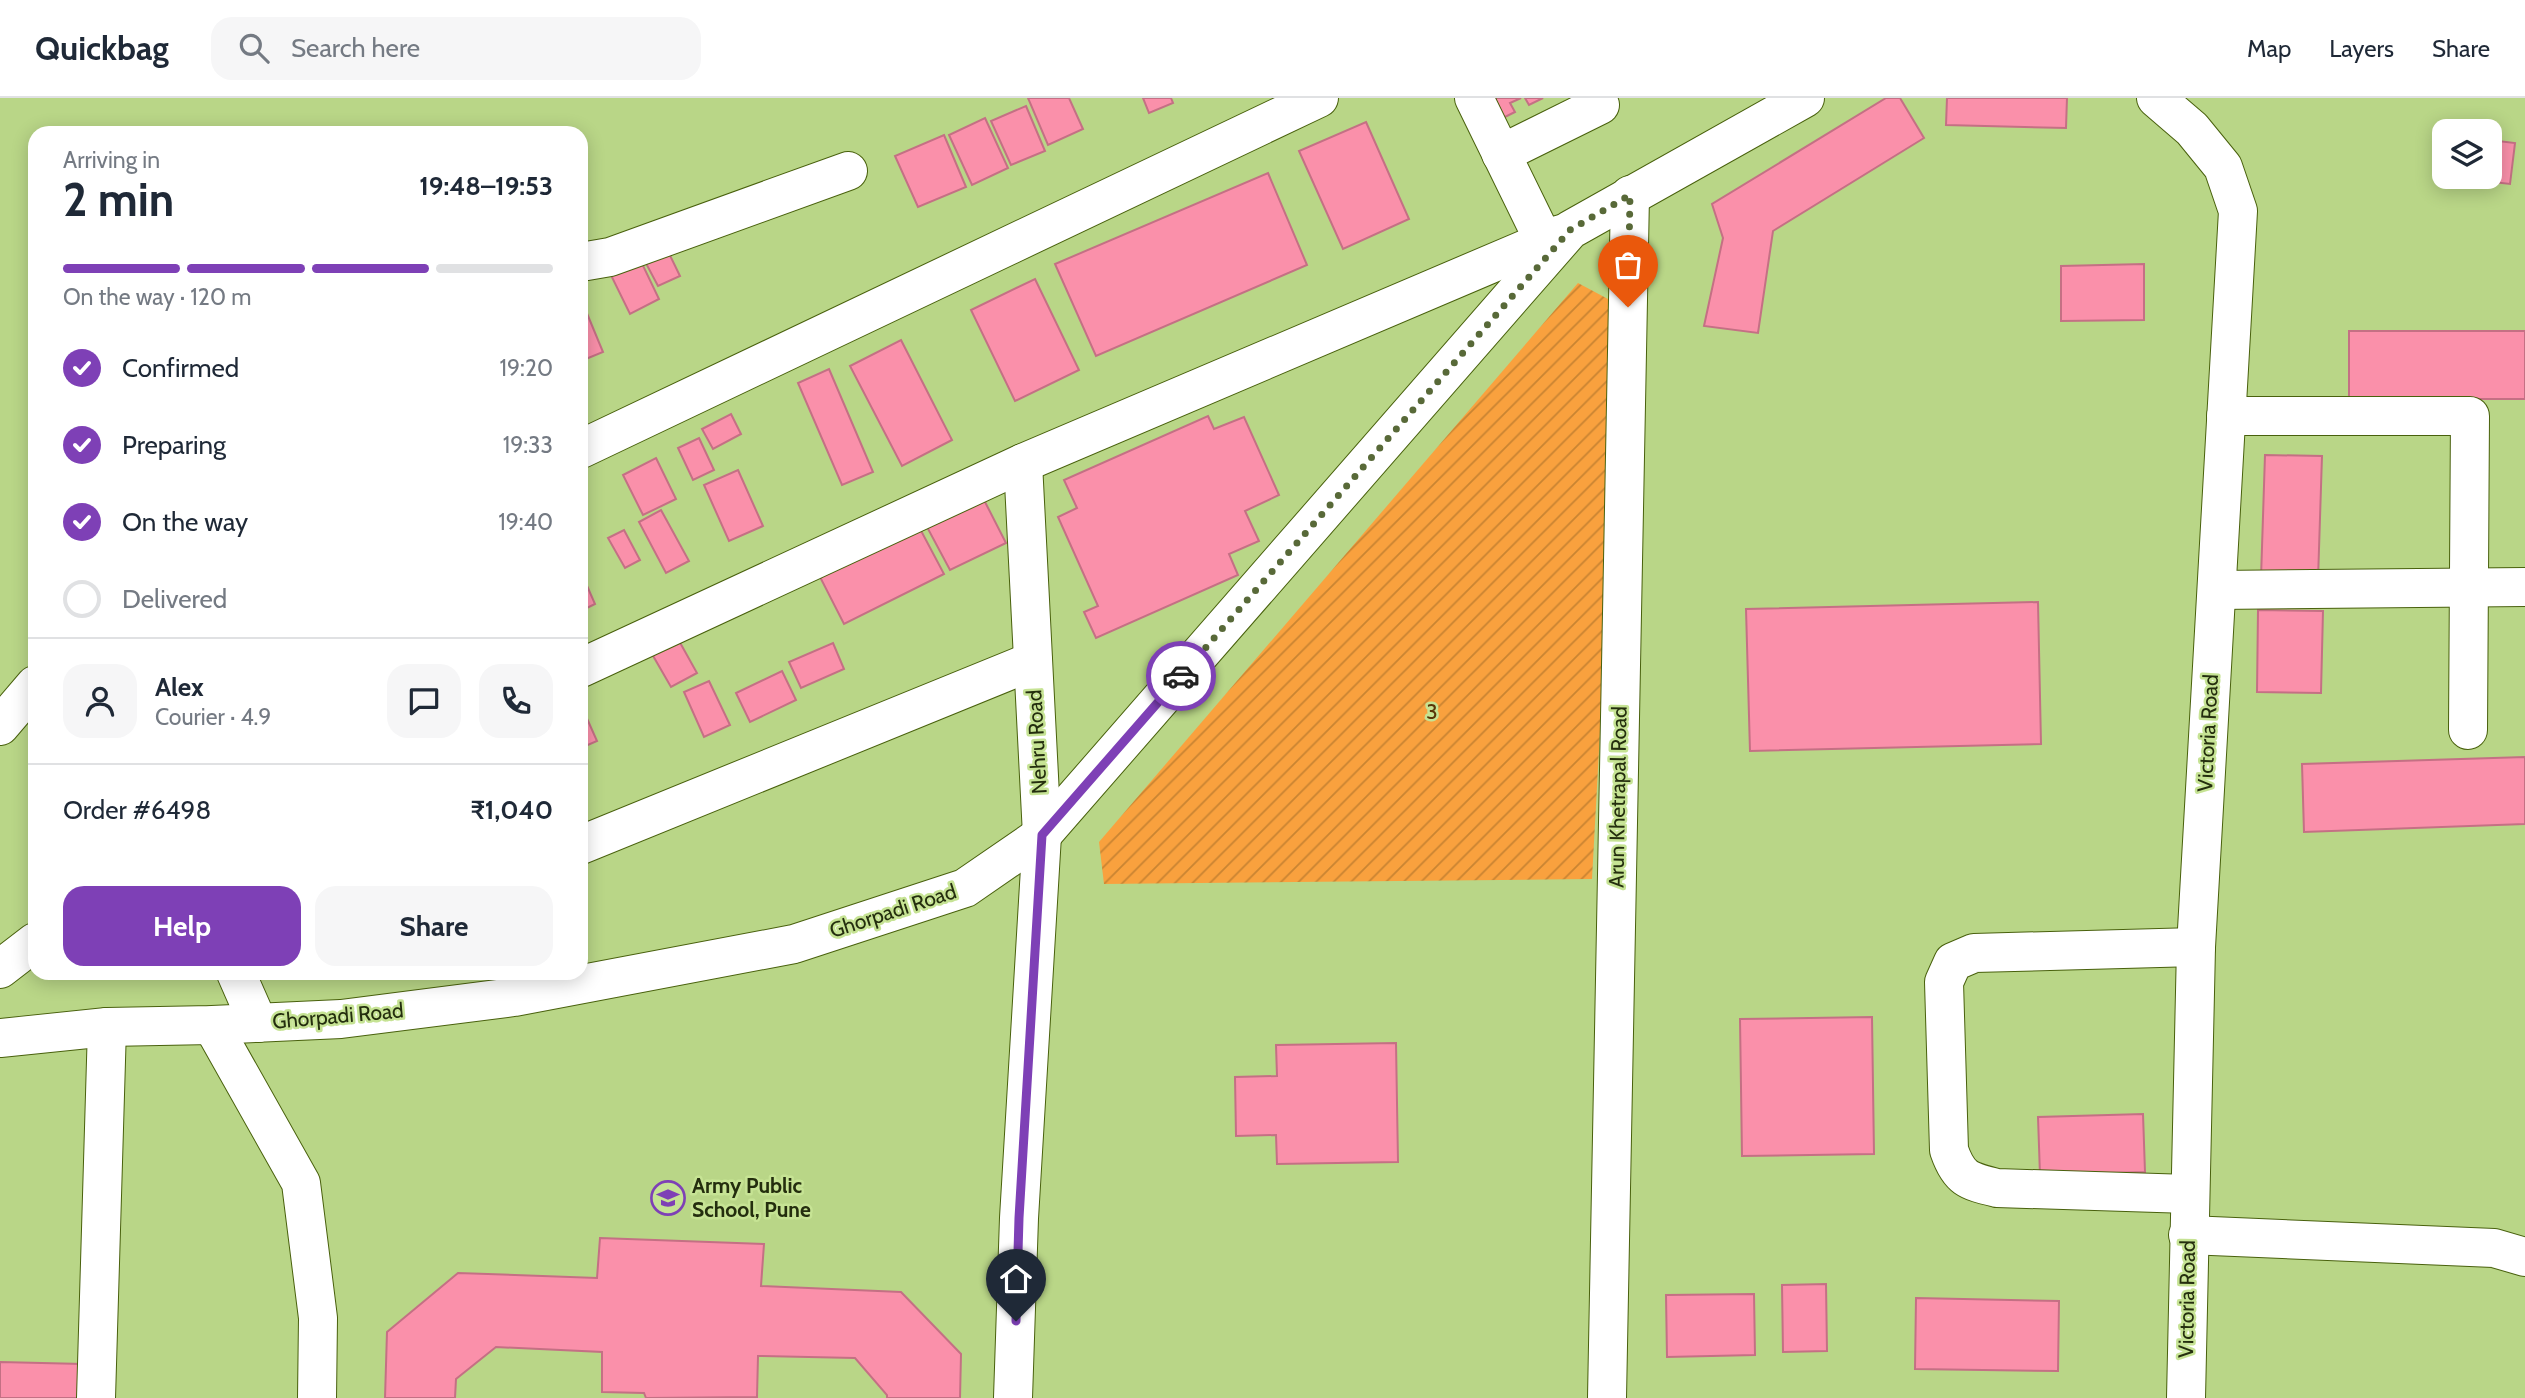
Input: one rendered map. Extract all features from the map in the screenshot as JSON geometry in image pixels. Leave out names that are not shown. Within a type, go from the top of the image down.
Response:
[{"type":"street","points":[[588,446],[1319,98]]},
{"type":"street","points":[[588,665],[1023,463],[1557,235],[1501,154],[1474,98]]},
{"type":"street","points":[[1501,154],[1600,105],[1596,98]]},
{"type":"street","name":"Ghorpadi Road","points":[[0,1038],[107,1027],[212,1026],[341,1019],[514,997],[794,944],[965,888],[1042,835],[1557,235],[1805,98]]},
{"type":"street","name":"Victoria Road","points":[[2156,98],[2192,129],[2222,167],[2238,211],[2196,947],[2186,1398]]},
{"type":"street","points":[[588,261],[610,257],[848,170]]},
{"type":"street","name":"Arun Khetrapal Road","points":[[1607,1398],[1630,195]]},
{"type":"street","points":[[2226,416],[2470,416],[2468,730]]},
{"type":"street","name":"Nehru Road","points":[[1013,1398],[1020,1205],[1042,835],[1023,463]]},
{"type":"street","points":[[2217,590],[2525,587]]},
{"type":"street","points":[[588,842],[1033,661]]},
{"type":"street","points":[[0,726],[28,693]]},
{"type":"street","points":[[0,969],[28,947]]},
{"type":"street","points":[[2189,1194],[1997,1188],[1976,1183],[1956,1170],[1949,1150],[1944,982],[1953,962],[1974,953],[2196,947]]},
{"type":"street","points":[[239,980],[258,1023]]},
{"type":"street","points":[[212,1026],[301,1183],[318,1318],[317,1398]]},
{"type":"street","points":[[96,1398],[107,1027]]},
{"type":"street","points":[[2188,1235],[2494,1248],[2525,1256]]},
{"type":"green space","name":"3","points":[[1578,283],[1623,307],[1592,879],[1104,884],[1099,842]]},
{"type":"building","points":[[1028,98],[1069,98],[1083,129],[1048,145]]},
{"type":"building","points":[[1143,98],[1171,98],[1173,103],[1149,113]]},
{"type":"building","points":[[1483,98],[1521,98],[1510,103],[1515,112],[1495,122]]},
{"type":"building","points":[[1525,98],[1543,98],[1529,105]]},
{"type":"building","points":[[1886,98],[1900,98],[1924,138],[1773,231],[1758,333],[1704,326],[1723,238],[1712,204]]},
{"type":"building","points":[[1947,98],[2067,98],[2066,128],[1946,125]]},
{"type":"building","points":[[1026,106],[1045,151],[1011,165],[991,121]]},
{"type":"building","points":[[985,118],[1008,168],[972,185],[949,135]]},
{"type":"building","points":[[1366,122],[1409,219],[1343,249],[1299,151]]},
{"type":"building","points":[[944,135],[966,187],[918,207],[895,156]]},
{"type":"building","points":[[2502,141],[2515,143],[2510,184],[2502,183]]},
{"type":"building","points":[[1268,173],[1307,265],[1096,356],[1055,264]]},
{"type":"building","points":[[663,241],[680,276],[658,286],[640,252]]},
{"type":"building","points":[[636,251],[659,299],[630,314],[606,265]]},
{"type":"building","points":[[2144,264],[2144,320],[2061,321],[2061,266]]},
{"type":"building","points":[[1035,279],[1079,370],[1015,401],[971,310]]},
{"type":"building","points":[[588,316],[603,352],[588,358]]},
{"type":"building","points":[[2349,331],[2525,331],[2525,399],[2349,399]]},
{"type":"building","points":[[901,340],[952,440],[902,466],[850,366]]},
{"type":"building","points":[[829,369],[873,472],[842,485],[798,383]]},
{"type":"building","points":[[731,414],[741,434],[713,449],[702,429]]},
{"type":"building","points":[[1208,416],[1214,429],[1244,417],[1279,495],[1245,511],[1259,541],[1229,554],[1238,575],[1096,638],[1084,612],[1098,606],[1058,517],[1077,508],[1064,480]]},
{"type":"building","points":[[699,438],[714,470],[693,480],[678,448]]},
{"type":"building","points":[[2265,455],[2322,456],[2318,580],[2261,578]]},
{"type":"building","points":[[656,458],[676,499],[643,515],[623,475]]},
{"type":"building","points":[[738,470],[763,526],[729,541],[704,485]]},
{"type":"building","points":[[983,498],[1006,543],[950,570],[927,527]]},
{"type":"building","points":[[661,510],[689,561],[666,573],[639,522]]},
{"type":"building","points":[[918,525],[944,574],[844,624],[819,575]]},
{"type":"building","points":[[624,530],[640,560],[625,568],[608,538]]},
{"type":"building","points":[[588,588],[595,604],[588,608]]},
{"type":"building","points":[[2038,602],[2041,744],[1750,751],[1746,609]]},
{"type":"building","points":[[2258,610],[2323,611],[2321,693],[2257,692]]},
{"type":"building","points":[[678,639],[697,673],[671,687],[652,654]]},
{"type":"building","points":[[833,643],[844,669],[801,688],[789,662]]},
{"type":"building","points":[[782,671],[796,700],[750,722],[736,693]]},
{"type":"building","points":[[709,681],[730,725],[704,737],[684,692]]},
{"type":"building","points":[[588,721],[597,741],[588,745]]},
{"type":"building","points":[[2525,757],[2525,824],[2304,832],[2302,764]]},
{"type":"building","points":[[1872,1017],[1874,1154],[1742,1156],[1740,1019]]},
{"type":"building","points":[[1396,1043],[1398,1162],[1277,1164],[1276,1135],[1236,1136],[1235,1077],[1277,1076],[1276,1045]]},
{"type":"building","points":[[2143,1114],[2145,1172],[2040,1175],[2038,1117]]},
{"type":"building","points":[[600,1238],[764,1244],[761,1286],[901,1292],[961,1354],[960,1398],[887,1398],[855,1358],[758,1356],[757,1397],[646,1398],[644,1393],[602,1392],[602,1352],[496,1347],[456,1379],[455,1398],[385,1398],[387,1332],[458,1273],[597,1278]]},
{"type":"building","points":[[1826,1284],[1827,1351],[1783,1352],[1782,1285]]},
{"type":"building","points":[[1754,1294],[1755,1355],[1667,1357],[1666,1295]]},
{"type":"building","points":[[1916,1298],[2059,1301],[2058,1371],[1915,1369]]},
{"type":"building","points":[[0,1362],[83,1364],[83,1398],[0,1398]]},
{"type":"way so far","points":[[1181,676],[1570,230],[1630,195],[1628,307]]},
{"type":"place","name":"Army Public School, Pune","points":[[668,1198]]},
{"type":"route","points":[[1016,1321],[1019,1218],[1042,835],[1181,676]]}]
